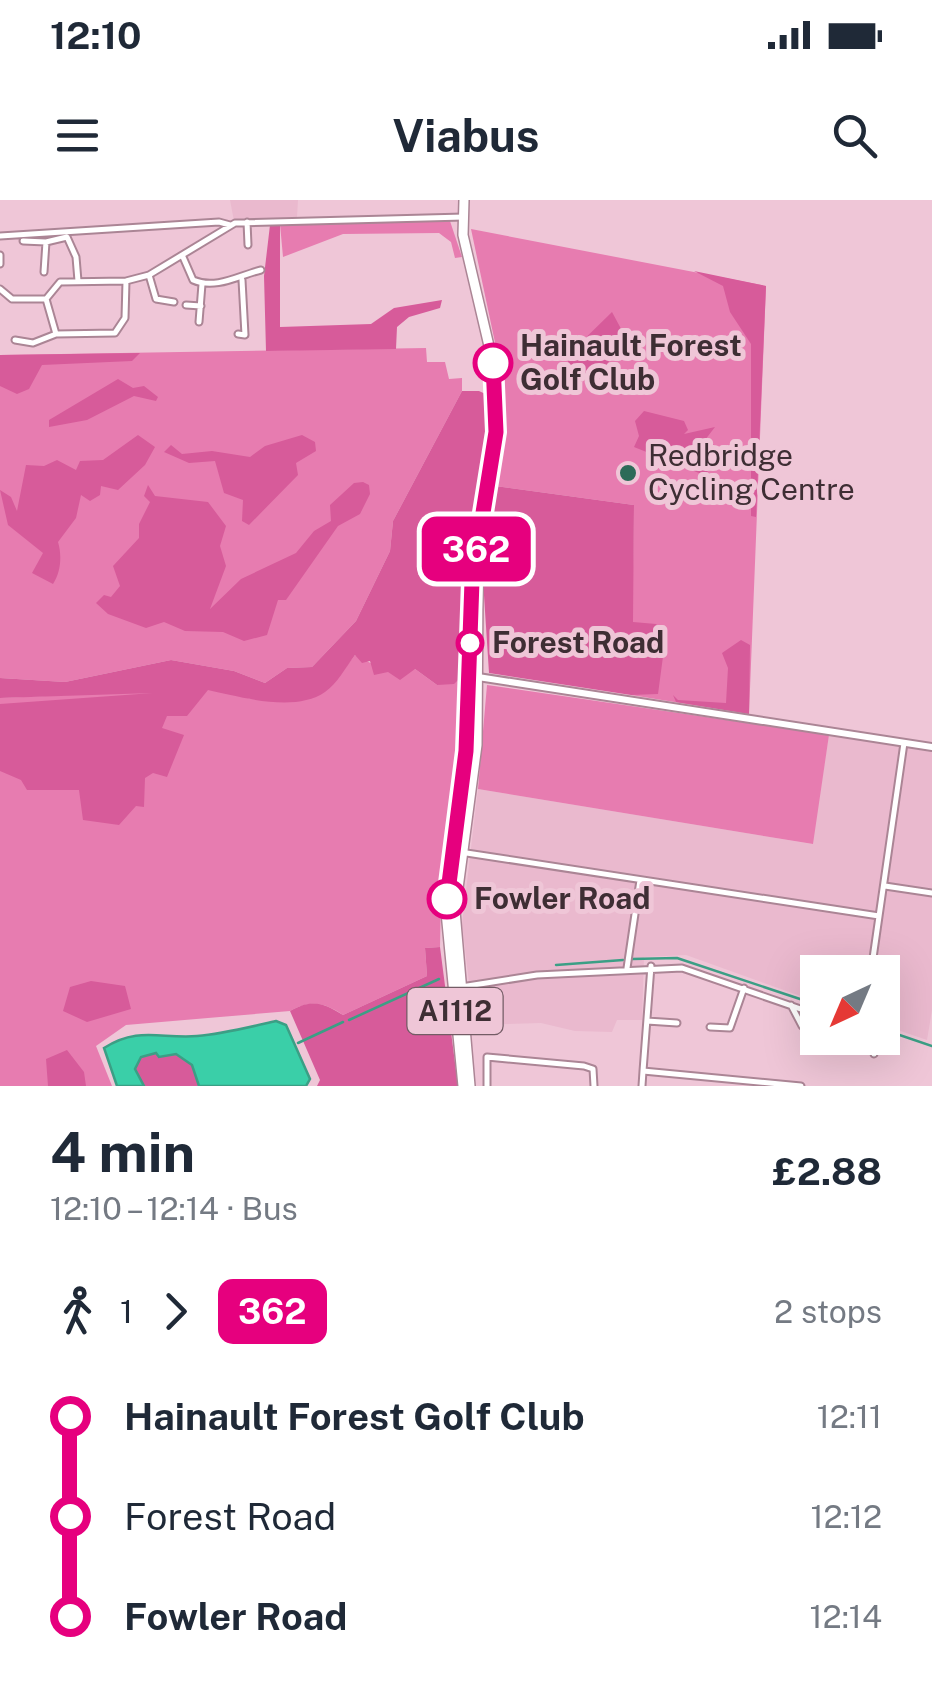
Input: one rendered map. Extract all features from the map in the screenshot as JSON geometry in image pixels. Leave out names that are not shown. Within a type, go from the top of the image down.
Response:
[{"type":"main road","name":"A1112","points":[[464,200],[466,238],[495,376],[497,416],[478,582],[476,744],[457,852],[455,911],[470,1086]]},
{"type":"main road","name":"A1112","points":[[462,1086],[447,936],[466,751],[472,581],[491,470]]},
{"type":"street","points":[[46,300],[60,282],[126,281],[149,275],[184,257],[230,225],[464,219]]},
{"type":"street","points":[[0,236],[219,222],[230,225]]},
{"type":"street","points":[[247,222],[248,245]]},
{"type":"street","points":[[23,241],[46,242],[62,235],[69,239],[78,282]]},
{"type":"street","points":[[44,272],[46,242]]},
{"type":"street","points":[[0,255],[0,264]]},
{"type":"street","points":[[184,257],[193,280],[202,284],[242,280],[261,270]]},
{"type":"street","points":[[149,275],[156,299],[174,302]]},
{"type":"street","points":[[238,334],[245,335],[242,280]]},
{"type":"street","points":[[14,340],[34,342],[56,334],[115,333],[125,318],[126,281]]},
{"type":"street","points":[[199,322],[202,284]]},
{"type":"street","points":[[0,289],[12,299],[46,300]]},
{"type":"street","points":[[46,300],[56,334]]},
{"type":"street","points":[[186,304],[200,306]]},
{"type":"street","points":[[478,677],[932,748]]},
{"type":"street","points":[[873,955],[904,742]]},
{"type":"street","points":[[457,852],[879,916]]},
{"type":"street","points":[[628,968],[640,880]]},
{"type":"street","points":[[885,886],[932,894]]},
{"type":"street","points":[[461,988],[537,975],[651,966],[682,968],[800,1007]]},
{"type":"street","points":[[642,1086],[651,966]]},
{"type":"street","points":[[710,1027],[730,1028],[744,988]]},
{"type":"street","points":[[791,1004],[800,1022]]},
{"type":"street","points":[[646,1020],[678,1023]]},
{"type":"street","points":[[487,1086],[488,1058],[584,1066],[593,1069],[594,1086]]},
{"type":"street","points":[[643,1071],[801,1086]]},
{"type":"street","points":[[704,1086],[705,1076]]},
{"type":"street","points":[[716,1077],[716,1086]]},
{"type":"shaded area","points":[[230,200],[298,200],[297,217],[234,221]]},
{"type":"shaded area","points":[[450,221],[462,257],[455,258],[451,242],[439,233],[343,234],[283,257],[280,224]]},
{"type":"shaded area","points":[[280,224],[280,327],[371,324],[394,308],[442,300],[440,308],[409,317],[397,327],[396,349],[266,351],[264,276],[270,225]]},
{"type":"shaded area","name":"Redbridge Cycling Centre","points":[[471,229],[766,286],[749,714],[631,695],[634,505],[495,486],[504,385]]},
{"type":"shaded area","points":[[694,271],[766,286],[756,517],[751,516],[751,344],[730,312],[723,286]]},
{"type":"shaded area","points":[[612,312],[626,338],[604,368],[582,379],[568,365],[568,355]]},
{"type":"shaded area","points":[[426,348],[427,362],[445,362],[449,379],[462,378],[462,391],[393,521],[390,551],[356,621],[312,667],[287,668],[265,683],[234,671],[171,660],[65,682],[0,678],[0,355]]},
{"type":"shaded area","points":[[140,353],[132,361],[42,365],[29,389],[17,394],[0,386],[0,355]]},
{"type":"shaded area","points":[[118,379],[133,388],[144,386],[158,397],[156,401],[134,396],[87,420],[49,427],[49,420]]},
{"type":"shaded area","points":[[462,391],[479,391],[492,397],[470,566],[465,673],[454,684],[437,685],[415,669],[400,680],[388,672],[374,675],[370,661],[362,663],[355,655],[325,692],[299,702],[268,702],[208,690],[187,716],[167,716],[162,728],[184,735],[167,777],[153,773],[145,778],[144,807],[136,806],[119,825],[83,820],[79,790],[27,790],[21,780],[0,771],[0,704],[153,693],[0,698],[0,678],[65,682],[171,660],[234,671],[265,683],[287,668],[312,667],[356,621],[390,551],[393,521]]},
{"type":"shaded area","points":[[644,411],[684,421],[688,430],[684,434],[715,427],[705,440],[716,446],[704,450],[714,465],[704,475],[634,447],[639,436],[635,421]]},
{"type":"shaded area","points":[[138,435],[155,447],[145,465],[118,490],[101,486],[100,495],[90,501],[81,495],[76,518],[58,542],[60,563],[53,584],[32,573],[43,553],[8,525],[0,490],[11,497],[17,511],[26,465],[44,466],[57,460],[76,470],[80,461],[103,460]]},
{"type":"shaded area","points":[[302,435],[315,442],[316,451],[296,463],[298,475],[249,525],[242,521],[243,500],[224,493],[215,461],[189,463],[164,452],[171,445],[182,454],[212,451],[250,457],[265,446]]},
{"type":"shaded area","points":[[354,483],[369,485],[370,494],[360,514],[338,526],[286,600],[278,600],[267,635],[244,641],[223,632],[185,631],[164,622],[146,628],[108,614],[96,603],[104,595],[111,597],[120,586],[113,566],[139,538],[139,524],[150,502],[144,496],[148,485],[155,496],[208,502],[226,526],[220,546],[226,566],[210,609],[241,579],[296,553],[314,531],[331,521],[330,505]]},
{"type":"shaded area","points":[[495,486],[634,505],[633,622],[656,624],[666,634],[658,694],[631,695],[489,673],[483,580]]},
{"type":"shaded area","points":[[741,640],[750,645],[749,714],[676,702],[673,695],[678,700],[726,703],[728,668],[722,653]]},
{"type":"shaded area","points":[[355,655],[388,672],[415,669],[437,685],[465,673],[461,772],[441,893],[440,947],[425,948],[427,976],[343,1015],[329,1007],[311,1004],[290,1011],[126,1025],[96,1046],[112,1086],[0,1086],[0,698],[208,689],[252,699],[336,680]]},
{"type":"shaded area","points":[[487,685],[829,735],[813,844],[478,789]]},
{"type":"shaded area","points":[[829,735],[932,752],[932,1010],[927,1040],[900,1031],[900,955],[800,955],[800,996],[686,955],[644,957],[642,1020],[617,1020],[612,1032],[575,1031],[541,1023],[474,1025],[462,924],[478,789],[812,844]]},
{"type":"shaded area","points":[[440,947],[458,1086],[317,1086],[320,1080],[290,1011],[317,1004],[343,1015],[427,976],[425,948]]},
{"type":"shaded area","points":[[91,981],[125,986],[131,1009],[87,1022],[63,1011],[70,987]]},
{"type":"shaded area","points":[[276,1021],[286,1025],[310,1079],[306,1086],[199,1086],[192,1065],[176,1054],[159,1057],[156,1053],[141,1057],[135,1069],[144,1086],[117,1086],[104,1048],[139,1035],[207,1035]]},
{"type":"shaded area","points":[[67,1050],[84,1072],[86,1086],[48,1086],[46,1059]]},
{"type":"shaded area","points":[[156,1053],[160,1057],[176,1054],[192,1065],[199,1086],[144,1086],[135,1070],[141,1057]]},
{"type":"waterway","points":[[632,959],[677,958],[800,999]]},
{"type":"waterway","points":[[556,965],[623,960]]},
{"type":"waterway","points":[[349,1020],[439,979]]},
{"type":"waterway","points":[[298,1043],[343,1022]]},
{"type":"waterway","points":[[900,1035],[932,1046]]},
{"type":"bus line","name":"362","points":[[447,899],[464,782],[472,581],[496,432],[493,363]]},
{"type":"place","name":"Hainault Forest Golf Club","points":[[493,363]]},
{"type":"place","name":"Redbridge Cycling Centre","points":[[628,473]]},
{"type":"place","name":"Forest Road","points":[[470,643]]},
{"type":"place","name":"Fowler Road","points":[[447,899]]}]
